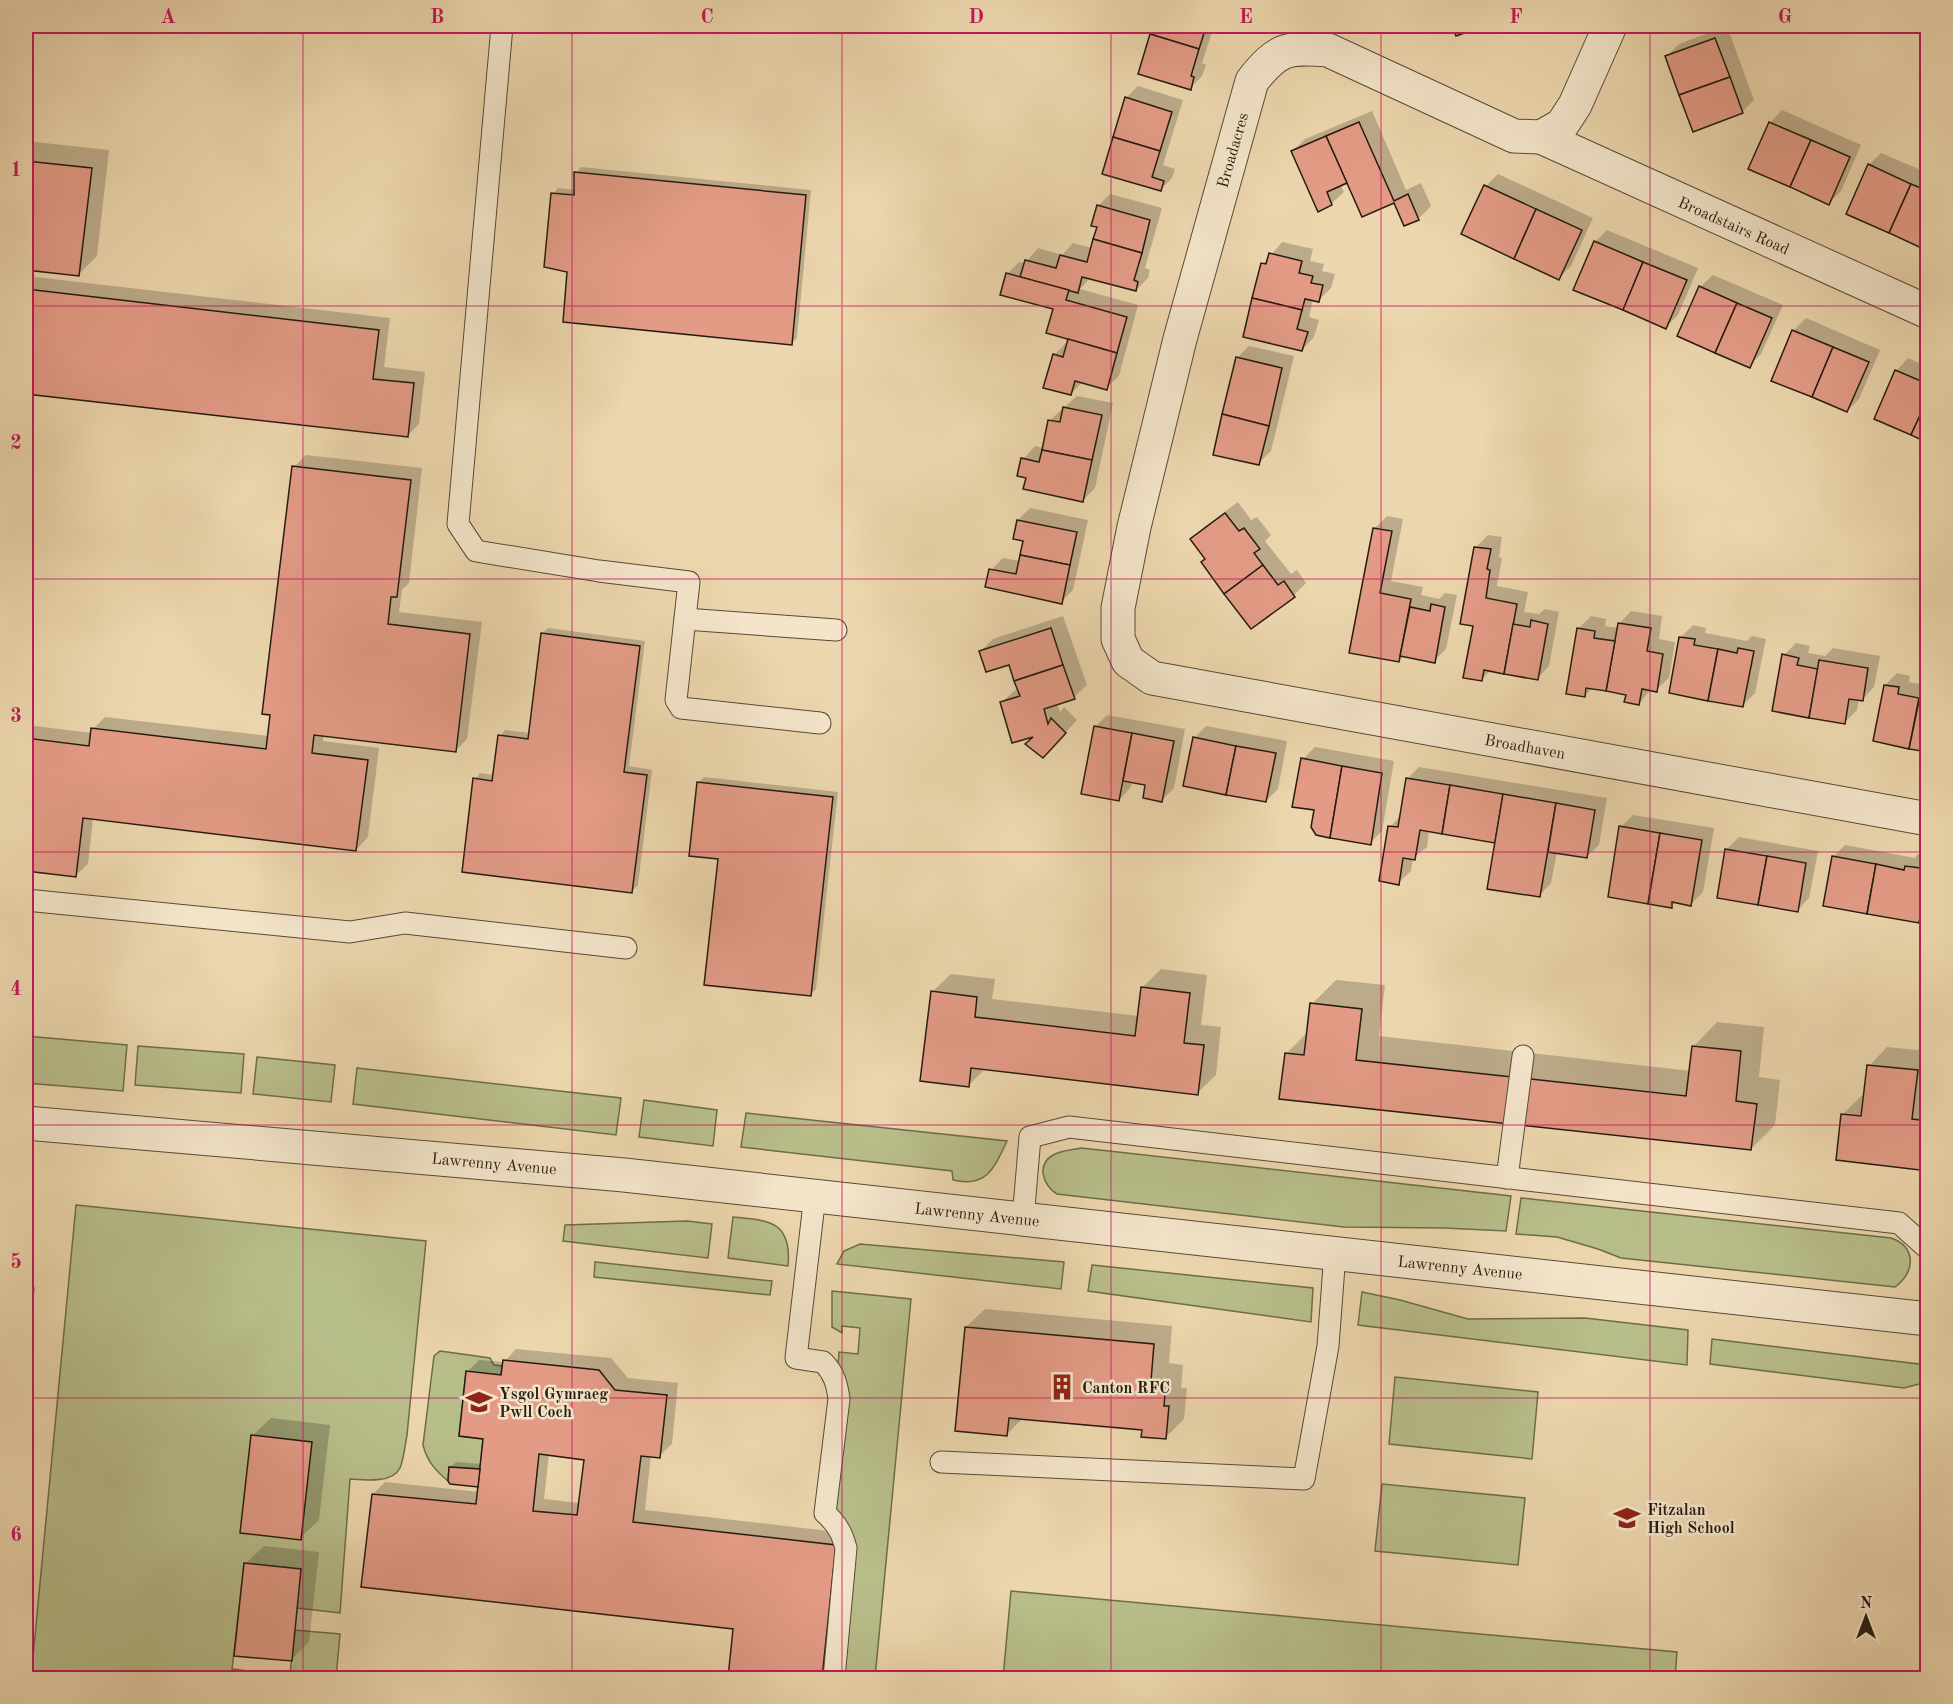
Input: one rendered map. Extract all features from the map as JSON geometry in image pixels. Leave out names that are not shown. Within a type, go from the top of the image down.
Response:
[{"type":"street","points":[[1541,137],[1562,125],[1610,26]]},
{"type":"street","name":"Broadacres","points":[[1128,661],[1118,639],[1118,608],[1134,527],[1180,339],[1252,81],[1269,59],[1296,47],[1328,50],[1514,135],[1541,137]]},
{"type":"street","name":"Broadstairs Road","points":[[1541,137],[1928,312]]},
{"type":"street","name":"Broadhaven","points":[[1128,661],[1152,678],[1928,819]]},
{"type":"street","name":"Lawrenny Avenue","points":[[26,1123],[624,1175],[1928,1319]]},
{"type":"lane","points":[[502,26],[458,524],[476,550],[599,571],[689,582],[676,700],[681,708],[820,723]]},
{"type":"lane","points":[[685,619],[836,630]]},
{"type":"lane","points":[[26,900],[350,932],[405,924],[626,948]]},
{"type":"lane","points":[[1507,1178],[1523,1056]]},
{"type":"lane","points":[[1023,1219],[1030,1137],[1070,1127],[1899,1223],[1928,1249]]},
{"type":"lane","points":[[815,1195],[795,1358],[824,1362],[832,1371],[839,1399],[825,1514],[834,1521],[842,1533],[846,1548],[834,1678]]},
{"type":"lane","points":[[941,1462],[1304,1479],[1328,1346],[1335,1253]]},
{"type":"green space","points":[[26,1036],[127,1045],[123,1091],[26,1083]]},
{"type":"green space","points":[[138,1046],[244,1054],[241,1093],[135,1085]]},
{"type":"green space","points":[[257,1057],[335,1065],[331,1102],[253,1094]]},
{"type":"green space","points":[[357,1068],[621,1098],[616,1135],[353,1104]]},
{"type":"green space","points":[[644,1100],[717,1110],[713,1146],[639,1137]]},
{"type":"green space","points":[[746,1113],[1007,1141],[988,1174],[974,1181],[965,1182],[953,1180],[952,1171],[741,1147]]},
{"type":"green space","points":[[1081,1148],[1511,1196],[1506,1231],[1344,1227],[1057,1194],[1045,1180],[1044,1164],[1056,1153]]},
{"type":"green space","points":[[1521,1198],[1891,1238],[1905,1247],[1909,1254],[1909,1268],[1902,1281],[1895,1287],[1621,1258],[1557,1237],[1516,1234]]},
{"type":"green space","points":[[76,1205],[426,1241],[407,1435],[402,1460],[400,1468],[391,1477],[377,1480],[350,1479],[340,1613],[297,1608],[244,1564],[232,1669],[290,1676],[294,1630],[340,1634],[336,1678],[31,1678]]},
{"type":"green space","points":[[733,1217],[768,1222],[776,1226],[786,1240],[788,1266],[728,1258]]},
{"type":"green space","points":[[687,1221],[712,1224],[708,1258],[563,1241],[565,1225]]},
{"type":"green space","points":[[860,1244],[1064,1262],[1061,1289],[837,1264],[844,1251]]},
{"type":"green space","points":[[595,1262],[772,1281],[770,1295],[594,1277]]},
{"type":"green space","points":[[1092,1265],[1313,1288],[1311,1322],[1088,1291]]},
{"type":"green space","points":[[26,1287],[34,1288],[26,1373]]},
{"type":"green space","points":[[832,1291],[911,1299],[875,1678],[843,1678],[836,1515],[836,1393],[839,1352],[858,1354],[860,1328],[842,1326],[842,1333],[832,1327]]},
{"type":"green space","points":[[1362,1292],[1468,1319],[1585,1318],[1688,1330],[1687,1365],[1358,1325]]},
{"type":"green space","points":[[1712,1339],[1927,1365],[1927,1382],[1904,1388],[1710,1364]]},
{"type":"green space","points":[[440,1351],[490,1358],[494,1365],[502,1366],[501,1375],[466,1372],[459,1436],[483,1439],[480,1469],[449,1467],[448,1481],[432,1465],[423,1445],[434,1356]]},
{"type":"green space","points":[[1395,1377],[1538,1392],[1532,1459],[1389,1444]]},
{"type":"green space","points":[[1382,1484],[1525,1498],[1518,1565],[1375,1551]]},
{"type":"green space","points":[[1011,1591],[1677,1652],[1675,1678],[1003,1678]]},
{"type":"building","points":[[1153,26],[1211,26],[1206,27],[1199,49],[1150,34]]},
{"type":"building","points":[[1452,26],[1484,26],[1456,36]]},
{"type":"building","points":[[1150,34],[1199,49],[1191,76],[1194,77],[1191,90],[1138,74]]},
{"type":"building","points":[[1715,38],[1730,77],[1679,95],[1665,56]]},
{"type":"building","points":[[1730,77],[1743,113],[1693,132],[1679,95]]},
{"type":"building","points":[[1125,97],[1172,112],[1160,151],[1113,137]]},
{"type":"building","points":[[1359,122],[1394,201],[1408,194],[1419,220],[1404,226],[1394,203],[1362,217],[1326,136]]},
{"type":"building","points":[[1769,122],[1811,140],[1790,187],[1748,169]]},
{"type":"building","points":[[1326,136],[1347,183],[1327,192],[1332,205],[1318,212],[1291,151]]},
{"type":"building","points":[[1113,137],[1160,151],[1152,177],[1164,181],[1161,191],[1102,174]]},
{"type":"building","points":[[1811,140],[1850,157],[1829,205],[1790,187]]},
{"type":"building","points":[[26,161],[92,168],[79,276],[26,270]]},
{"type":"building","points":[[1868,164],[1911,184],[1889,233],[1846,214]]},
{"type":"building","points":[[574,172],[806,195],[792,345],[563,322],[567,272],[544,267],[551,193],[574,195]]},
{"type":"building","points":[[1911,184],[1928,191],[1928,251],[1889,233]]},
{"type":"building","points":[[1484,185],[1536,209],[1514,259],[1461,234]]},
{"type":"building","points":[[1097,205],[1150,220],[1142,253],[1093,239],[1097,227],[1091,226]]},
{"type":"building","points":[[1536,209],[1582,230],[1559,280],[1514,259]]},
{"type":"building","points":[[1093,239],[1142,253],[1134,280],[1138,282],[1136,291],[1082,277],[1078,293],[1020,277],[1025,260],[1056,268],[1060,255],[1087,262]]},
{"type":"building","points":[[1594,241],[1643,262],[1623,310],[1573,290]]},
{"type":"building","points":[[1269,253],[1302,261],[1299,273],[1313,276],[1311,283],[1323,285],[1319,302],[1305,299],[1302,310],[1252,298],[1261,263],[1266,264]]},
{"type":"building","points":[[1643,262],[1687,280],[1666,329],[1623,310]]},
{"type":"building","points":[[1006,273],[1069,290],[1066,300],[1127,317],[1117,353],[1046,333],[1053,309],[1000,295]]},
{"type":"building","points":[[1699,286],[1737,303],[1715,353],[1677,336]]},
{"type":"building","points":[[26,289],[379,330],[373,379],[414,383],[408,437],[26,394]]},
{"type":"building","points":[[1252,298],[1302,310],[1297,329],[1308,332],[1302,351],[1243,337]]},
{"type":"building","points":[[1737,303],[1772,318],[1750,368],[1715,353]]},
{"type":"building","points":[[1792,330],[1833,347],[1812,397],[1771,381]]},
{"type":"building","points":[[1068,339],[1117,353],[1107,390],[1075,381],[1071,395],[1043,388],[1053,354],[1063,357]]},
{"type":"building","points":[[1833,347],[1869,362],[1847,412],[1812,397]]},
{"type":"building","points":[[1236,357],[1282,368],[1269,426],[1222,414]]},
{"type":"building","points":[[1895,370],[1928,384],[1928,398],[1911,435],[1874,419]]},
{"type":"building","points":[[1928,398],[1928,443],[1911,435]]},
{"type":"building","points":[[1063,407],[1102,415],[1092,460],[1042,450],[1048,420],[1060,422]]},
{"type":"building","points":[[1222,414],[1269,426],[1259,465],[1213,455]]},
{"type":"building","points":[[1042,450],[1092,460],[1083,502],[1023,489],[1026,478],[1017,476],[1021,458],[1039,462]]},
{"type":"building","points":[[292,466],[411,480],[397,597],[391,597],[388,624],[470,634],[456,752],[314,735],[312,753],[368,760],[356,851],[83,818],[76,877],[26,871],[26,738],[89,746],[91,728],[266,749],[270,715],[262,714]]},
{"type":"building","points":[[1225,513],[1239,531],[1244,528],[1260,549],[1254,553],[1263,565],[1224,594],[1201,562],[1205,559],[1190,539]]},
{"type":"building","points":[[1017,520],[1077,532],[1070,565],[1020,555],[1023,541],[1013,539]]},
{"type":"building","points":[[1373,528],[1392,531],[1380,593],[1411,599],[1399,662],[1349,653]]},
{"type":"building","points":[[1474,547],[1491,549],[1487,569],[1490,570],[1486,598],[1517,604],[1504,674],[1484,670],[1482,681],[1463,678],[1473,626],[1460,624]]},
{"type":"building","points":[[1020,555],[1070,565],[1062,604],[985,587],[989,569],[1016,574]]},
{"type":"building","points":[[1263,565],[1278,585],[1284,581],[1295,597],[1251,629],[1224,594]]},
{"type":"building","points":[[1431,604],[1445,607],[1435,663],[1400,656],[1410,607],[1430,611]]},
{"type":"building","points":[[1531,620],[1548,624],[1538,680],[1504,674],[1513,624],[1530,627]]},
{"type":"building","points":[[1618,623],[1651,628],[1647,651],[1663,654],[1657,692],[1642,689],[1639,705],[1624,702],[1626,695],[1606,691]]},
{"type":"building","points":[[1051,628],[1063,665],[1014,681],[1009,665],[986,672],[979,651]]},
{"type":"building","points":[[1577,628],[1595,631],[1594,638],[1615,641],[1606,691],[1586,688],[1585,697],[1566,694]]},
{"type":"building","points":[[541,633],[640,646],[624,772],[647,775],[632,893],[462,872],[473,778],[492,781],[498,735],[528,739]]},
{"type":"building","points":[[1679,637],[1695,639],[1694,645],[1718,649],[1708,701],[1669,693]]},
{"type":"building","points":[[1738,648],[1754,651],[1743,707],[1708,701],[1718,649],[1737,653]]},
{"type":"building","points":[[1782,654],[1799,658],[1797,665],[1818,669],[1809,718],[1772,711]]},
{"type":"building","points":[[1819,660],[1868,668],[1863,701],[1849,699],[1845,724],[1809,718]]},
{"type":"building","points":[[1063,665],[1075,699],[1044,709],[1048,724],[1051,718],[1066,733],[1043,758],[1025,744],[1033,737],[1012,743],[1000,702],[1020,696],[1014,681]]},
{"type":"building","points":[[1884,685],[1899,687],[1898,694],[1919,698],[1909,749],[1873,741]]},
{"type":"building","points":[[1921,691],[1928,692],[1928,752],[1909,749]]},
{"type":"building","points":[[1094,726],[1132,733],[1119,801],[1081,794]]},
{"type":"building","points":[[1132,733],[1174,741],[1162,802],[1143,798],[1145,785],[1123,781]]},
{"type":"building","points":[[1193,737],[1236,746],[1226,795],[1183,786]]},
{"type":"building","points":[[1236,746],[1276,753],[1266,802],[1226,795]]},
{"type":"building","points":[[1301,758],[1342,766],[1330,838],[1316,835],[1311,827],[1314,810],[1292,807]]},
{"type":"building","points":[[1342,766],[1382,773],[1371,845],[1330,838]]},
{"type":"building","points":[[1406,778],[1450,785],[1442,834],[1420,830],[1415,860],[1403,858],[1399,885],[1379,881],[1388,826],[1398,827]]},
{"type":"building","points":[[697,782],[833,797],[811,996],[704,985],[718,859],[689,856]]},
{"type":"building","points":[[1450,785],[1503,794],[1495,843],[1442,834]]},
{"type":"building","points":[[1503,794],[1556,803],[1540,897],[1487,889]]},
{"type":"building","points":[[1556,803],[1595,810],[1587,858],[1548,852]]},
{"type":"building","points":[[1619,826],[1660,833],[1648,904],[1608,897]]},
{"type":"building","points":[[1660,833],[1702,840],[1691,906],[1672,902],[1672,908],[1648,904]]},
{"type":"building","points":[[1725,849],[1767,856],[1758,905],[1717,898]]},
{"type":"building","points":[[1767,856],[1806,863],[1798,912],[1758,905]]},
{"type":"building","points":[[1832,856],[1876,864],[1867,914],[1823,906]]},
{"type":"building","points":[[1876,864],[1904,870],[1905,866],[1928,869],[1919,923],[1867,914]]},
{"type":"building","points":[[1141,987],[1190,993],[1184,1043],[1204,1045],[1198,1095],[971,1068],[969,1087],[920,1081],[931,991],[977,997],[975,1017],[1135,1036]]},
{"type":"building","points":[[1310,1003],[1362,1009],[1356,1060],[1686,1096],[1692,1046],[1741,1051],[1736,1101],[1757,1104],[1751,1150],[1279,1099],[1285,1053],[1304,1055]]},
{"type":"building","points":[[1867,1065],[1918,1070],[1912,1119],[1928,1121],[1928,1171],[1836,1160],[1841,1114],[1861,1116]]},
{"type":"building","name":"Canton RFC","points":[[965,1327],[1154,1344],[1151,1381],[1166,1383],[1164,1406],[1169,1406],[1166,1439],[1141,1437],[1142,1430],[1009,1418],[1007,1436],[955,1431]]},
{"type":"building","points":[[503,1360],[599,1370],[615,1390],[667,1395],[660,1458],[641,1456],[633,1522],[836,1545],[822,1678],[728,1678],[733,1629],[361,1587],[372,1494],[476,1504],[483,1439],[459,1436],[466,1371],[501,1375]],"holes":[[[539,1454],[584,1460],[577,1515],[533,1511]]]},
{"type":"building","points":[[251,1435],[312,1442],[301,1540],[240,1533]]},
{"type":"building","points":[[449,1467],[480,1469],[478,1487],[450,1484],[448,1481]]},
{"type":"building","points":[[244,1563],[301,1569],[292,1661],[234,1656]]},
{"type":"place","name":"Canton RFC","points":[[1062,1387]]},
{"type":"place","name":"Ysgol Gymraeg Pwll Coch","points":[[479,1402]]},
{"type":"place","name":"Fitzalan High School","points":[[1627,1518]]}]
